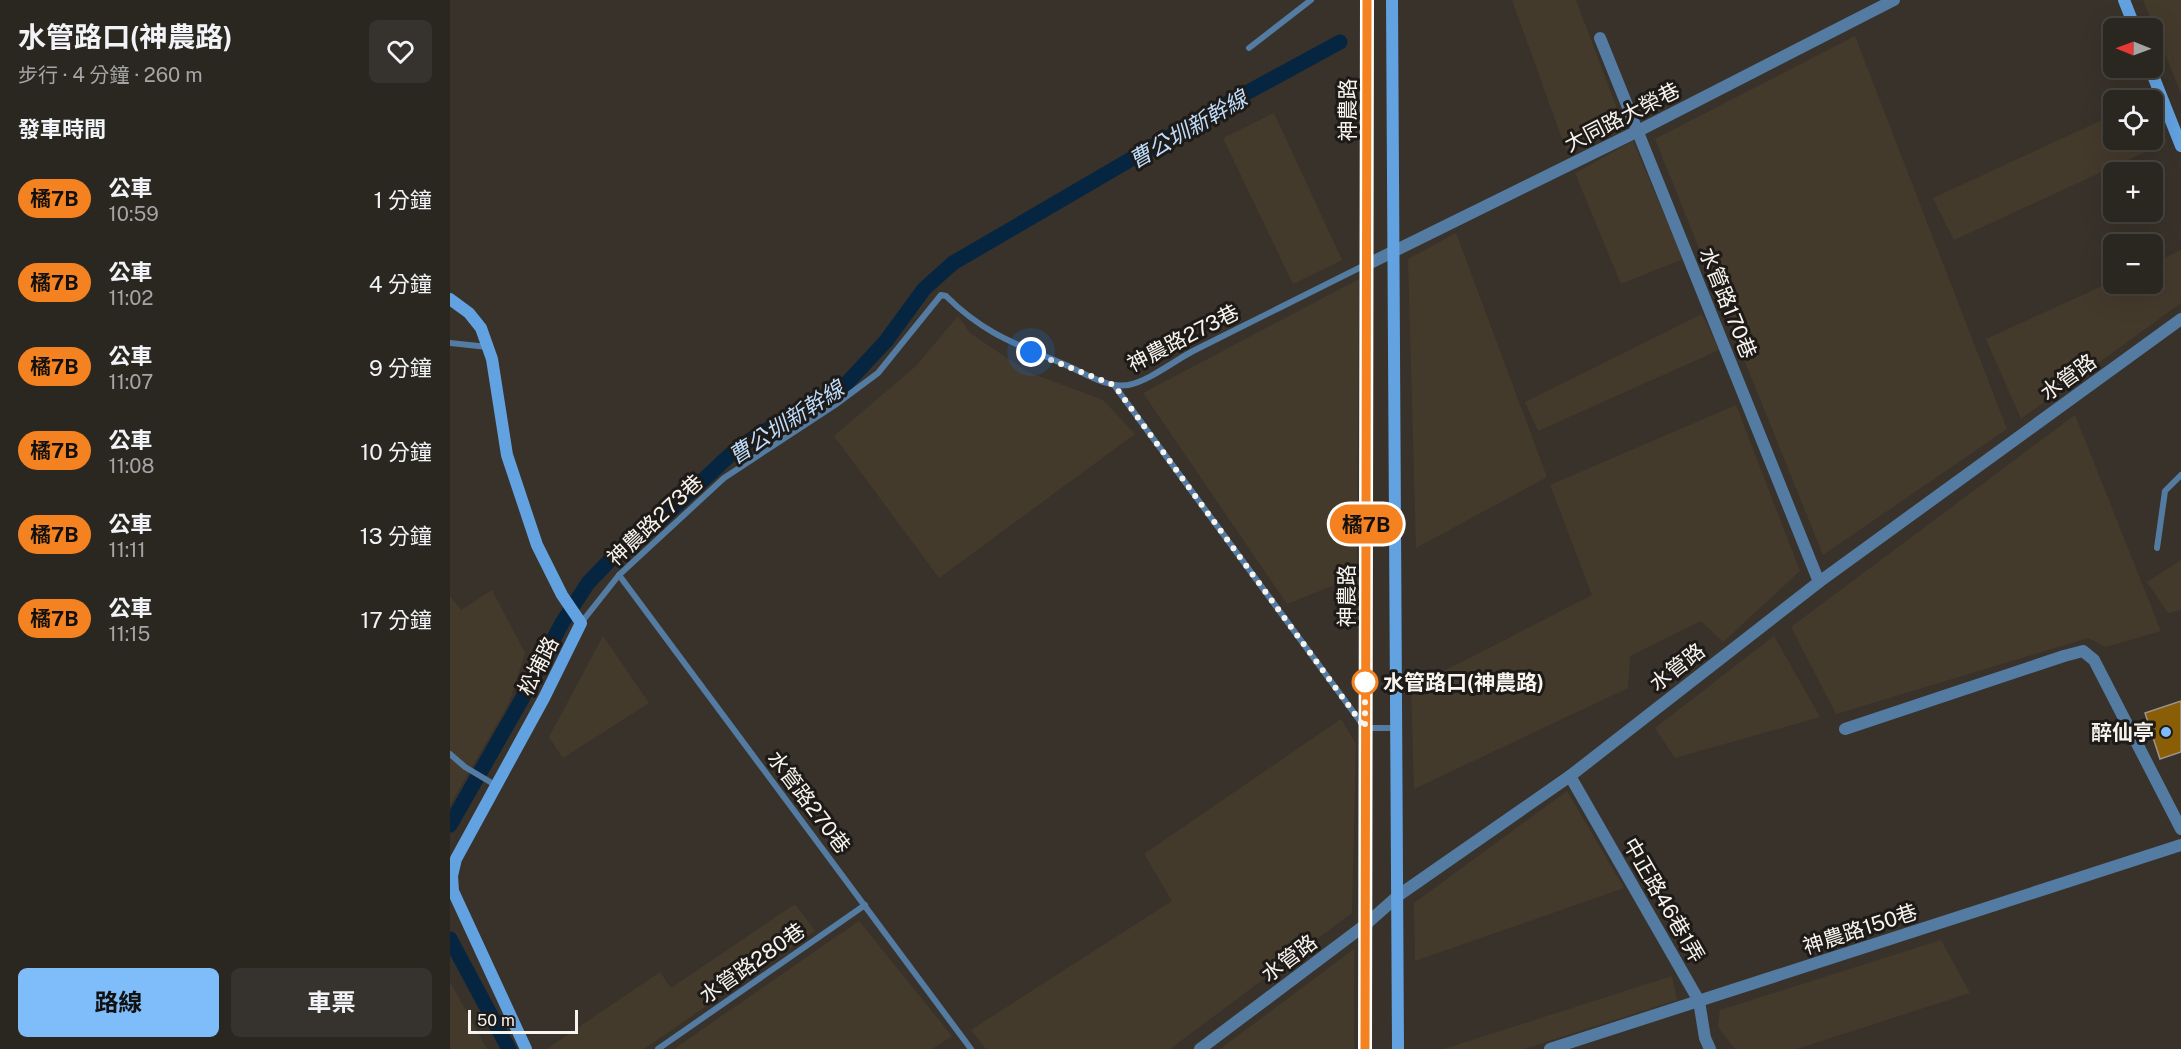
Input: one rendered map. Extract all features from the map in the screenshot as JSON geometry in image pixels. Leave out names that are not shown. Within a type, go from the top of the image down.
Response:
[{"type":"street","name":"神農路","points":[[1365,1049],[1367,0]]},
{"type":"street","points":[[1392,0],[1399,896],[1398,1049]]},
{"type":"street","name":"大同路大榮巷","points":[[1366,265],[1638,131],[1894,0]]},
{"type":"street","points":[[2124,0],[2131,18]]},
{"type":"street","name":"水管路170巷","points":[[1600,38],[1819,582]]},
{"type":"street","points":[[2154,78],[2181,146]]},
{"type":"street","name":"松埔路","points":[[450,299],[475,319],[489,347],[507,455],[537,544],[562,595],[580,621],[453,857],[453,891],[526,1049]]},
{"type":"street","name":"水管路","points":[[1200,1049],[1365,925],[1399,896],[1570,776],[1819,582],[2181,319]]},
{"type":"street","points":[[1845,729],[2083,651],[2094,660],[2181,829]]},
{"type":"street","name":"中正路46巷1弄","points":[[1570,776],[1699,1001],[1705,1038],[1710,1049]]},
{"type":"street","name":"神農路150巷","points":[[1550,1049],[2181,845]]},
{"type":"lane","points":[[1249,48],[1311,0]]},
{"type":"lane","name":"神農路273巷","points":[[580,621],[619,575],[724,478],[835,405],[878,373],[941,295],[946,296],[987,330],[1014,345],[1114,385],[1129,385],[1366,265]]},
{"type":"lane","points":[[450,343],[489,347]]},
{"type":"lane","points":[[1114,385],[1365,728],[1397,728]]},
{"type":"lane","points":[[2157,548],[2165,491],[2181,476]]},
{"type":"lane","name":"水管路270巷","points":[[619,575],[971,1049]]},
{"type":"lane","points":[[450,753],[465,768],[493,784]]},
{"type":"lane","name":"水管路280巷","points":[[658,1049],[865,905]]},
{"type":"shaded area","points":[[1512,0],[1576,0],[1624,127],[1566,150]]},
{"type":"shaded area","points":[[2143,0],[2181,0],[2181,93],[2163,49],[2163,18],[2150,18]]},
{"type":"shaded area","points":[[1855,36],[2007,429],[1823,555],[1655,139]]},
{"type":"shaded area","points":[[1274,113],[1342,260],[1293,284],[1223,138]]},
{"type":"shaded area","points":[[2103,120],[2103,150],[2150,150],[2124,162],[2103,162],[2103,171],[1954,240],[1933,198]]},
{"type":"shaded area","points":[[2163,132],[2167,142],[2163,144]]},
{"type":"shaded area","points":[[1633,141],[1683,259],[1621,284],[1575,173]]},
{"type":"shaded area","points":[[1456,233],[1547,477],[1416,548],[1408,259]]},
{"type":"shaded area","points":[[2181,250],[2181,303],[2021,419],[1986,339],[2103,286],[2103,294],[2163,294],[2163,258]]},
{"type":"shaded area","points":[[1359,279],[1357,576],[1287,604],[1143,393]]},
{"type":"shaded area","points":[[1702,314],[1719,350],[1538,431],[1525,402]]},
{"type":"shaded area","points":[[958,316],[970,333],[1028,372],[1103,400],[1135,434],[939,578],[834,436],[916,366]]},
{"type":"shaded area","points":[[1736,405],[1800,571],[1723,642],[1701,621],[1630,656],[1628,688],[1414,789],[1411,688],[1592,595],[1550,485]]},
{"type":"shaded area","points":[[2075,415],[2161,631],[2106,647],[2088,638],[1836,714],[1791,627]]},
{"type":"shaded area","points":[[2181,560],[2181,610],[2168,613],[2147,582]]},
{"type":"shaded area","points":[[492,590],[525,653],[509,703],[450,805],[450,596],[461,610]]},
{"type":"shaded area","points":[[603,636],[649,703],[563,758],[549,737]]},
{"type":"shaded area","points":[[1774,636],[1820,717],[1675,758],[1655,728]]},
{"type":"shaded area","points":[[1341,719],[1356,744],[1352,913],[1170,1049],[986,1049],[971,1030],[1172,901],[1144,854]]},
{"type":"shaded area","points":[[1567,791],[1624,888],[1415,961],[1414,903]]},
{"type":"shaded area","points":[[795,904],[815,931],[644,1049],[548,1049],[660,972],[671,988]]},
{"type":"shaded area","points":[[859,921],[952,1036],[932,1049],[674,1049]]},
{"type":"shaded area","points":[[1941,940],[1970,993],[1797,1049],[1735,1049],[1718,1027],[1720,1010]]},
{"type":"shaded area","points":[[1354,949],[1354,1049],[1220,1049]]},
{"type":"shaded area","points":[[1672,976],[1677,1000],[1524,1049],[1444,1049]]},
{"type":"shaded area","points":[[450,982],[487,1049],[450,1049]]},
{"type":"building","name":"醉仙亭","points":[[2181,701],[2181,752],[2160,759],[2145,713]]},
{"type":"waterway","name":"曹公圳新幹線","points":[[450,825],[522,699],[562,623],[588,583],[611,559],[652,528],[731,454],[753,438],[845,385],[886,341],[924,289],[953,263],[1217,109],[1340,42]]},
{"type":"waterway","name":"曹公圳新幹線","points":[[450,939],[509,1049]]},
{"type":"bus line","name":"橘7B","points":[[1365,1049],[1367,0]]},
{"type":"place","name":"水管路口(神農路)","points":[[1365,682]]},
{"type":"place","name":"醉仙亭","points":[[2166,732]]},
{"type":"route","points":[[1031,352],[1114,385],[1365,728],[1365,682]]}]
